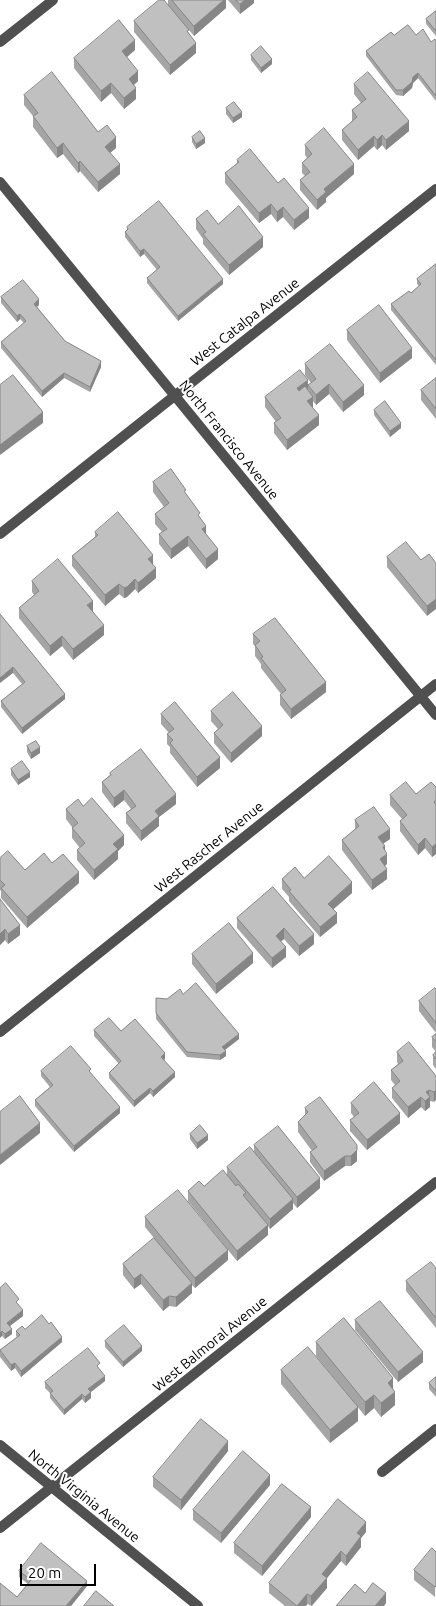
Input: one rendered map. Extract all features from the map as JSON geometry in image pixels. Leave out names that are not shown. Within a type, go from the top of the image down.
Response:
[{"type":"street","points":[[0,42],[52,0]]},
{"type":"street","name":"North Francisco Avenue","points":[[0,182],[436,715]]},
{"type":"street","name":"West Catalpa Avenue","points":[[0,534],[436,188]]},
{"type":"street","name":"West Rascher Avenue","points":[[0,1032],[436,684]]},
{"type":"street","name":"West Balmoral Avenue","points":[[0,1528],[436,1182]]},
{"type":"street","points":[[382,1472],[436,1429]]},
{"type":"street","name":"North Virginia Avenue","points":[[0,1445],[198,1606]]},
{"type":"building","points":[[159,0],[164,0],[189,30],[187,31],[196,43],[170,65],[134,21]]},
{"type":"building","points":[[172,0],[224,0],[194,26]]},
{"type":"building","points":[[236,0],[245,0],[240,4]]},
{"type":"building","points":[[436,11],[436,31],[426,19]]},
{"type":"building","points":[[119,20],[135,40],[122,51],[138,71],[129,79],[136,88],[124,98],[111,83],[101,91],[74,58]]},
{"type":"building","points":[[408,25],[416,35],[423,29],[431,42],[435,39],[436,41],[436,96],[418,73],[403,90],[396,90],[366,51],[391,32],[394,35]]},
{"type":"building","points":[[261,46],[272,59],[261,68],[251,55]]},
{"type":"building","points":[[52,72],[98,132],[107,125],[116,137],[105,147],[120,164],[98,182],[80,161],[78,163],[63,143],[57,148],[33,116],[38,113],[24,95]]},
{"type":"building","points":[[368,72],[409,121],[386,140],[382,135],[377,140],[374,136],[358,150],[342,130],[357,117],[352,110],[366,99],[354,84]]},
{"type":"building","points":[[234,102],[242,112],[233,118],[226,108]]},
{"type":"building","points":[[324,128],[354,164],[324,189],[326,192],[317,200],[300,180],[310,172],[302,163],[312,154],[305,145]]},
{"type":"building","points":[[200,131],[205,138],[196,144],[192,137]]},
{"type":"building","points":[[250,149],[278,183],[284,178],[309,208],[294,220],[283,207],[277,212],[271,204],[259,213],[225,173],[239,162],[237,160]]},
{"type":"building","points":[[159,201],[223,279],[178,316],[147,278],[160,267],[144,249],[140,251],[125,232],[128,229],[127,227]]},
{"type":"building","points":[[239,206],[263,237],[229,265],[203,234],[206,232],[196,219],[207,210],[218,224]]},
{"type":"building","points":[[436,264],[436,360],[391,304],[409,291],[411,293],[421,284],[417,279]]},
{"type":"building","points":[[23,280],[39,299],[34,304],[65,341],[101,361],[90,387],[64,373],[42,391],[1,342],[26,321],[20,314],[17,316],[1,297]]},
{"type":"building","points":[[379,305],[412,348],[380,373],[347,330]]},
{"type":"building","points":[[330,344],[364,385],[343,402],[329,384],[316,395],[308,385],[316,379],[305,364]]},
{"type":"building","points":[[300,370],[308,380],[297,388],[299,391],[305,386],[313,397],[307,401],[319,415],[287,440],[274,423],[281,418],[265,397]]},
{"type":"building","points":[[13,375],[43,412],[0,445],[0,385]]},
{"type":"building","points":[[436,378],[436,409],[421,390]]},
{"type":"building","points":[[385,401],[401,423],[390,431],[374,410]]},
{"type":"building","points":[[171,469],[200,513],[198,515],[206,526],[202,529],[218,549],[206,559],[188,536],[171,549],[159,534],[167,529],[155,514],[169,503],[153,482]]},
{"type":"building","points":[[118,512],[153,555],[148,559],[156,568],[138,583],[135,579],[124,588],[119,584],[105,595],[72,556],[98,535],[95,532]]},
{"type":"building","points":[[406,542],[421,560],[429,554],[436,563],[436,599],[427,606],[387,557]]},
{"type":"building","points":[[58,559],[93,601],[87,605],[104,625],[73,649],[62,636],[50,646],[19,608],[39,591],[32,581]]},
{"type":"building","points":[[0,614],[65,694],[22,728],[1,701],[25,682],[13,667],[0,678]]},
{"type":"building","points":[[275,618],[326,682],[291,709],[280,695],[286,690],[261,658],[263,657],[255,645],[260,641],[253,634]]},
{"type":"building","points":[[233,692],[262,726],[231,753],[214,733],[223,725],[211,711]]},
{"type":"building","points":[[175,702],[220,757],[197,777],[170,743],[173,740],[167,734],[174,729],[161,714]]},
{"type":"building","points":[[36,741],[40,747],[31,753],[27,746]]},
{"type":"building","points":[[141,749],[176,794],[155,811],[159,816],[141,831],[126,813],[136,806],[124,790],[114,798],[102,782],[111,775],[110,773]]},
{"type":"building","points":[[22,761],[30,772],[18,780],[11,769]]},
{"type":"building","points":[[406,782],[416,794],[431,782],[436,787],[436,800],[434,802],[436,805],[436,844],[432,847],[425,838],[418,845],[400,821],[407,815],[390,795]]},
{"type":"building","points":[[92,798],[124,835],[113,844],[118,849],[94,870],[77,850],[85,843],[72,828],[78,823],[66,809],[78,799],[83,806]]},
{"type":"building","points":[[374,807],[390,829],[378,837],[385,846],[383,847],[387,854],[380,859],[387,869],[372,880],[342,840],[359,826],[355,820]]},
{"type":"building","points":[[8,851],[25,870],[44,853],[52,863],[63,854],[79,872],[27,917],[1,888],[5,885],[0,880],[0,858]]},
{"type":"building","points":[[329,856],[352,882],[328,904],[337,913],[320,927],[289,891],[291,890],[282,879],[295,867],[304,878]]},
{"type":"building","points":[[273,887],[314,934],[299,946],[284,928],[276,936],[286,947],[272,958],[237,918]]},
{"type":"building","points":[[0,899],[20,925],[8,934],[5,929],[0,934]]},
{"type":"building","points":[[229,923],[253,953],[216,984],[192,954]]},
{"type":"building","points":[[196,983],[239,1034],[222,1047],[226,1051],[220,1055],[187,1052],[156,1013],[156,998],[167,999],[180,989],[183,994]]},
{"type":"building","points":[[435,988],[436,990],[436,1023],[419,1001]]},
{"type":"building","points":[[109,1018],[121,1031],[135,1019],[165,1053],[161,1057],[175,1072],[153,1091],[150,1088],[134,1101],[109,1073],[121,1061],[94,1030]]},
{"type":"building","points":[[436,1034],[436,1042],[432,1037]]},
{"type":"building","points":[[409,1042],[436,1076],[436,1090],[434,1092],[429,1090],[426,1092],[430,1097],[425,1101],[421,1097],[408,1107],[392,1088],[400,1081],[391,1070],[403,1061],[397,1052]]},
{"type":"building","points":[[71,1046],[91,1069],[89,1071],[120,1107],[74,1146],[35,1100],[53,1085],[41,1071]]},
{"type":"building","points":[[374,1082],[400,1113],[367,1140],[350,1120],[359,1113],[351,1103]]},
{"type":"building","points":[[20,1096],[40,1123],[0,1155],[0,1112]]},
{"type":"building","points":[[320,1097],[357,1145],[357,1150],[351,1156],[345,1156],[324,1171],[310,1152],[317,1147],[298,1122],[308,1112],[305,1108]]},
{"type":"building","points":[[200,1125],[208,1135],[197,1143],[190,1134]]},
{"type":"building","points":[[278,1126],[320,1178],[297,1197],[254,1145]]},
{"type":"building","points":[[250,1147],[293,1199],[270,1219],[227,1167]]},
{"type":"building","points":[[223,1170],[236,1186],[238,1184],[246,1193],[243,1195],[268,1225],[237,1251],[188,1191],[199,1181],[204,1186]]},
{"type":"building","points":[[178,1190],[228,1250],[195,1278],[145,1217]]},
{"type":"building","points":[[154,1238],[192,1283],[176,1297],[169,1296],[163,1300],[141,1274],[134,1279],[123,1264]]},
{"type":"building","points":[[431,1262],[436,1268],[436,1318],[406,1281]]},
{"type":"building","points":[[6,1283],[19,1299],[16,1302],[23,1310],[7,1323],[12,1329],[5,1334],[2,1331],[0,1333],[0,1288]]},
{"type":"building","points":[[380,1301],[423,1352],[398,1372],[355,1320]]},
{"type":"building","points":[[42,1315],[49,1324],[51,1322],[62,1337],[21,1371],[15,1363],[11,1365],[0,1350],[20,1335],[16,1331],[22,1326],[25,1329]]},
{"type":"building","points":[[344,1318],[393,1378],[388,1383],[395,1392],[381,1403],[374,1395],[365,1402],[316,1342]]},
{"type":"building","points":[[124,1325],[142,1346],[123,1362],[105,1341]]},
{"type":"building","points":[[308,1347],[358,1407],[330,1430],[281,1370]]},
{"type":"building","points":[[88,1348],[100,1363],[97,1366],[105,1376],[88,1389],[91,1392],[85,1397],[82,1394],[64,1410],[50,1393],[53,1391],[45,1382]]},
{"type":"building","points":[[436,1377],[436,1391],[429,1383]]},
{"type":"building","points":[[201,1419],[228,1441],[181,1500],[153,1477]]},
{"type":"building","points":[[243,1451],[270,1475],[221,1533],[193,1510]]},
{"type":"building","points":[[282,1484],[311,1507],[262,1566],[234,1543]]},
{"type":"building","points":[[338,1499],[366,1522],[357,1533],[361,1536],[346,1556],[341,1551],[322,1574],[327,1578],[311,1596],[307,1594],[297,1606],[269,1583]]},
{"type":"building","points":[[41,1543],[87,1581],[66,1606],[0,1606],[0,1583],[17,1597],[31,1580],[19,1571]]},
{"type":"building","points":[[432,1548],[436,1552],[435,1587],[414,1570]]},
{"type":"building","points":[[373,1583],[386,1593],[375,1606],[336,1606],[355,1584],[365,1593]]},
{"type":"building","points":[[96,1591],[114,1606],[84,1606]]}]
